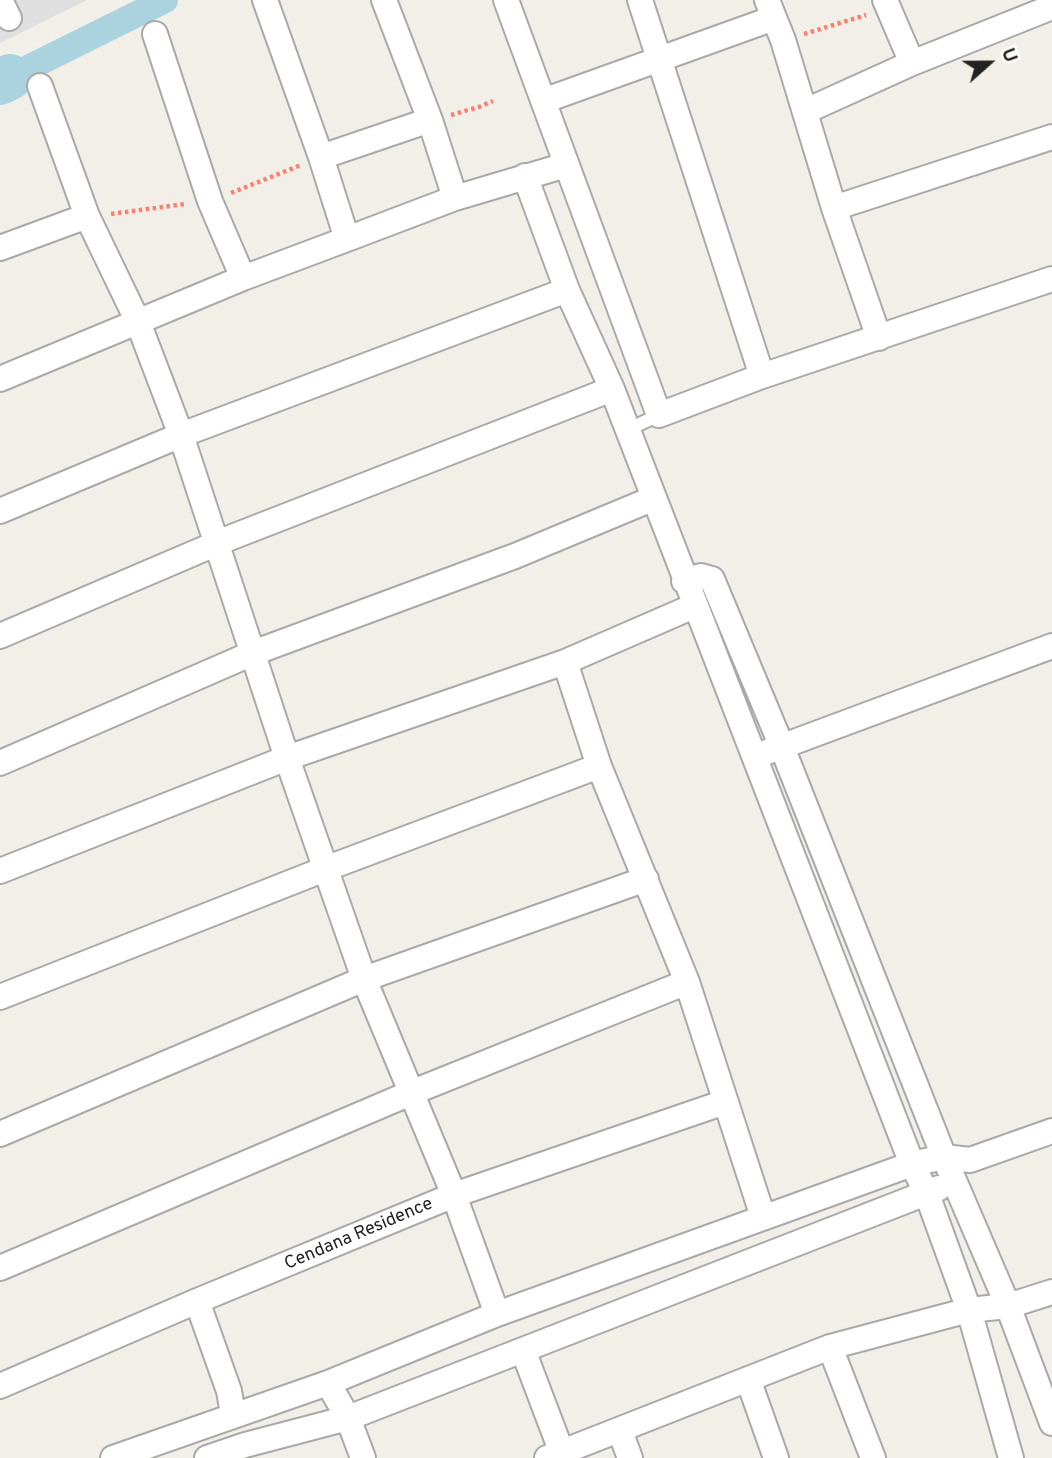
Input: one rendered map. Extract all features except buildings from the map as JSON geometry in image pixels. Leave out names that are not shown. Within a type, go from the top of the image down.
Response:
[{"type":"street","points":[[265,0],[347,239]]},
{"type":"street","points":[[384,0],[430,120],[455,198]]},
{"type":"street","points":[[506,0],[659,415],[762,376],[1052,279]]},
{"type":"street","points":[[640,0],[762,376]]},
{"type":"street","points":[[886,4],[912,63]]},
{"type":"street","points":[[806,111],[912,63],[1052,6]]},
{"type":"street","points":[[543,101],[775,19],[806,111],[834,208],[879,338]]},
{"type":"street","points":[[155,34],[209,201],[243,278]]},
{"type":"street","points":[[40,86],[87,216],[138,322],[181,435],[287,758],[364,979],[454,1195],[497,1314]]},
{"type":"street","points":[[321,157],[430,120]]},
{"type":"street","points":[[834,208],[1052,137]]},
{"type":"street","points":[[0,379],[243,278],[455,198],[566,165]]},
{"type":"street","points":[[525,176],[567,290],[612,389],[652,499],[912,1164],[927,1194],[969,1310],[1011,1458]]},
{"type":"street","points":[[0,248],[87,216]]},
{"type":"street","points":[[0,512],[181,435],[567,290]]},
{"type":"street","points":[[0,636],[217,543],[612,389]]},
{"type":"street","points":[[0,763],[253,653],[515,556],[652,499]]},
{"type":"street","points":[[684,581],[701,576],[712,579],[782,747],[944,1157],[1008,1306],[1052,1421]]},
{"type":"street","points":[[0,871],[287,758],[565,662],[694,606]]},
{"type":"street","points":[[753,757],[1052,646]]},
{"type":"street","points":[[565,662],[599,766],[687,982],[763,1217]]},
{"type":"street","points":[[0,997],[325,869],[599,766]]},
{"type":"street","points":[[0,1134],[364,979],[646,878]]},
{"type":"street","points":[[0,1268],[413,1092],[687,982]]},
{"type":"street","name":"Cendana Residence","points":[[0,1386],[454,1195],[725,1102]]},
{"type":"street","points":[[113,1458],[328,1383],[497,1314],[912,1164],[944,1157],[970,1160],[1052,1131]]},
{"type":"street","points":[[207,1458],[245,1445],[348,1418],[927,1194],[955,1180],[970,1160]]},
{"type":"street","points":[[523,1350],[554,1455],[830,1347],[969,1310],[1008,1306],[1052,1292]]},
{"type":"street","points":[[197,1301],[229,1391],[233,1414]]},
{"type":"street","points":[[830,1347],[873,1458]]},
{"type":"street","points":[[748,1379],[776,1458]]},
{"type":"street","points":[[328,1383],[348,1418],[363,1458]]},
{"type":"street","points":[[620,1431],[630,1458]]},
{"type":"lane","points":[[627,430],[659,415]]},
{"type":"path","points":[[775,19],[886,4]]},
{"type":"path","points":[[430,120],[493,101]]},
{"type":"shaded area","points":[[0,0],[87,0],[0,43]]},
{"type":"waterway","points":[[10,77],[165,0]]},
{"type":"waterway","points":[[0,82],[10,77]]}]
